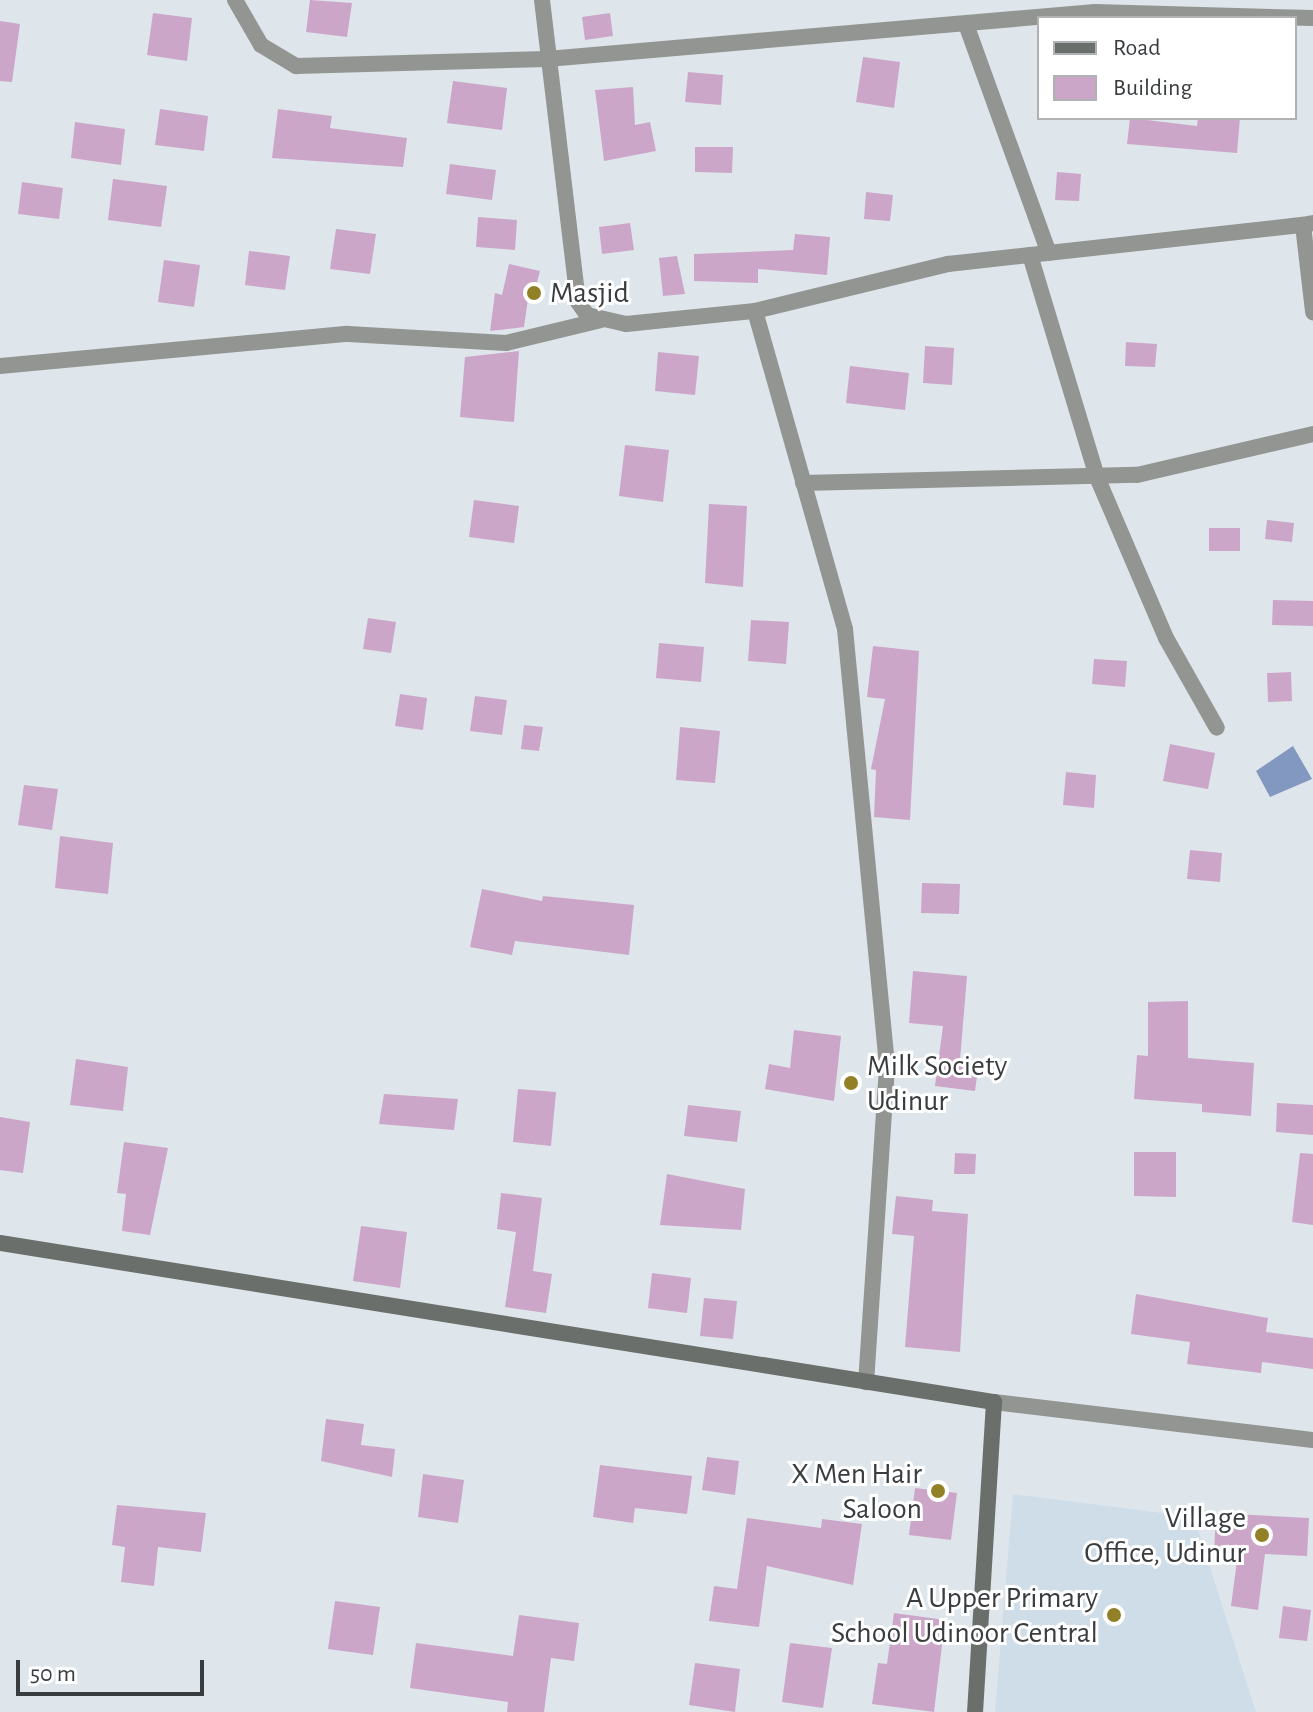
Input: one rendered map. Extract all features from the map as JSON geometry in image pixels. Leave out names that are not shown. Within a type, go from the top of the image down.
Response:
[{"type":"main road","points":[[0,1243],[994,1402],[975,1712]]},
{"type":"street","points":[[235,0],[261,45],[296,66],[547,59],[967,27],[1037,19]]},
{"type":"street","points":[[542,0],[578,302],[587,315],[626,324],[755,311],[948,264],[1308,224],[1313,312]]},
{"type":"street","points":[[1061,16],[1095,12],[1240,16]]},
{"type":"street","points":[[967,27],[1049,253]]},
{"type":"street","points":[[1030,255],[1097,477],[1166,638],[1217,728]]},
{"type":"street","points":[[755,311],[845,629],[887,1067],[866,1382]]},
{"type":"street","points":[[0,366],[348,334],[506,343],[601,320]]},
{"type":"street","points":[[803,483],[1137,475],[1313,434]]},
{"type":"street","points":[[994,1402],[1313,1440]]},
{"type":"shaded area","name":"A Upper Primary School Udinoor Central","points":[[1013,1494],[1194,1517],[1256,1712],[995,1712]]},
{"type":"water","points":[[1293,746],[1312,779],[1270,797],[1256,771]]},
{"type":"building","points":[[310,0],[352,3],[347,37],[306,32]]},
{"type":"building","points":[[153,13],[192,18],[187,61],[147,55]]},
{"type":"building","points":[[610,13],[613,36],[585,40],[582,17]]},
{"type":"building","points":[[0,21],[20,24],[12,82],[0,81]]},
{"type":"building","points":[[863,57],[900,62],[894,108],[856,102]]},
{"type":"building","points":[[688,72],[723,75],[721,105],[685,102]]},
{"type":"building","points":[[453,81],[507,88],[502,130],[447,123]]},
{"type":"building","points":[[633,87],[635,125],[650,122],[656,151],[604,161],[595,90]]},
{"type":"building","points":[[160,109],[208,116],[204,151],[155,145]]},
{"type":"building","points":[[278,109],[332,116],[330,128],[407,138],[403,167],[272,158]]},
{"type":"building","points":[[1130,120],[1197,126],[1198,120],[1240,120],[1237,153],[1127,144]]},
{"type":"building","points":[[75,122],[125,129],[121,165],[71,158]]},
{"type":"building","points":[[695,147],[733,147],[732,173],[695,172]]},
{"type":"building","points":[[450,164],[496,170],[492,200],[446,194]]},
{"type":"building","points":[[1057,172],[1081,174],[1079,201],[1055,200]]},
{"type":"building","points":[[113,179],[167,186],[161,227],[108,220]]},
{"type":"building","points":[[22,182],[63,188],[59,219],[18,214]]},
{"type":"building","points":[[866,192],[893,195],[890,221],[864,219]]},
{"type":"building","points":[[478,217],[517,220],[515,250],[476,247]]},
{"type":"building","points":[[630,223],[634,250],[602,254],[599,227]]},
{"type":"building","points":[[336,229],[376,234],[370,274],[330,269]]},
{"type":"building","points":[[795,234],[830,237],[827,275],[758,269],[758,283],[694,281],[694,254],[793,250]]},
{"type":"building","points":[[249,251],[290,256],[285,290],[245,285]]},
{"type":"building","points":[[677,256],[685,294],[663,296],[659,258]]},
{"type":"building","points":[[164,260],[200,265],[194,307],[158,302]]},
{"type":"building","points":[[509,264],[540,271],[534,293],[529,292],[524,327],[490,331],[495,293],[502,295]]},
{"type":"building","points":[[1126,342],[1157,344],[1155,367],[1125,366]]},
{"type":"building","points":[[925,346],[954,348],[952,385],[923,383]]},
{"type":"building","points":[[519,351],[514,422],[460,417],[465,357]]},
{"type":"building","points":[[658,352],[699,356],[695,395],[655,391]]},
{"type":"building","points":[[850,366],[909,373],[905,410],[846,403]]},
{"type":"building","points":[[625,445],[669,450],[663,502],[619,496]]},
{"type":"building","points":[[474,500],[519,506],[514,543],[469,537]]},
{"type":"building","points":[[709,504],[747,506],[743,587],[705,583]]},
{"type":"building","points":[[1267,520],[1294,523],[1292,542],[1265,539]]},
{"type":"building","points":[[1209,528],[1240,528],[1240,551],[1209,551]]},
{"type":"building","points":[[1273,600],[1313,601],[1313,626],[1272,625]]},
{"type":"building","points":[[368,618],[396,622],[391,653],[363,649]]},
{"type":"building","points":[[751,620],[789,622],[786,664],[748,661]]},
{"type":"building","points":[[659,643],[704,647],[701,682],[656,678]]},
{"type":"building","points":[[873,646],[919,651],[910,820],[874,817],[876,770],[871,769],[885,699],[867,697]]},
{"type":"building","points":[[1094,659],[1127,661],[1125,687],[1092,684]]},
{"type":"building","points":[[1291,672],[1292,701],[1268,702],[1267,673]]},
{"type":"building","points":[[400,694],[427,698],[423,730],[395,726]]},
{"type":"building","points":[[475,696],[507,700],[502,735],[470,731]]},
{"type":"building","points":[[524,725],[543,727],[539,751],[521,749]]},
{"type":"building","points":[[680,727],[720,731],[715,783],[676,780]]},
{"type":"building","points":[[1170,744],[1215,753],[1208,789],[1163,781]]},
{"type":"building","points":[[1066,772],[1096,775],[1094,808],[1063,805]]},
{"type":"building","points":[[24,785],[58,789],[52,830],[18,825]]},
{"type":"building","points":[[60,836],[113,843],[108,894],[55,888]]},
{"type":"building","points":[[1190,850],[1222,853],[1220,882],[1187,879]]},
{"type":"building","points":[[922,883],[960,884],[959,914],[921,913]]},
{"type":"building","points":[[482,889],[542,901],[543,896],[634,905],[629,955],[515,941],[512,955],[470,947]]},
{"type":"building","points":[[913,971],[967,976],[960,1060],[979,1062],[975,1091],[935,1086],[943,1026],[909,1023]]},
{"type":"building","points":[[1188,1001],[1188,1058],[1254,1063],[1251,1116],[1202,1112],[1202,1104],[1134,1099],[1137,1055],[1148,1056],[1148,1002]]},
{"type":"building","points":[[794,1030],[841,1036],[834,1101],[765,1089],[769,1064],[790,1068]]},
{"type":"building","points":[[76,1059],[128,1067],[123,1111],[70,1105]]},
{"type":"building","points":[[518,1089],[556,1092],[551,1146],[513,1142]]},
{"type":"building","points":[[384,1094],[458,1099],[454,1130],[379,1124]]},
{"type":"building","points":[[1277,1103],[1313,1105],[1313,1135],[1276,1132]]},
{"type":"building","points":[[688,1105],[741,1111],[737,1142],[684,1136]]},
{"type":"building","points":[[0,1117],[30,1122],[23,1173],[0,1170]]},
{"type":"building","points":[[124,1142],[168,1148],[150,1235],[122,1231],[126,1194],[117,1193]]},
{"type":"building","points":[[1134,1152],[1176,1152],[1176,1197],[1134,1196]]},
{"type":"building","points":[[955,1153],[976,1154],[975,1174],[954,1174]]},
{"type":"building","points":[[1300,1153],[1313,1154],[1313,1225],[1292,1222]]},
{"type":"building","points":[[667,1174],[745,1189],[741,1230],[660,1225]]},
{"type":"building","points":[[501,1193],[542,1198],[533,1271],[552,1274],[546,1313],[505,1307],[516,1232],[497,1229]]},
{"type":"building","points":[[896,1196],[933,1200],[932,1211],[968,1214],[960,1352],[905,1347],[914,1236],[892,1234]]},
{"type":"building","points":[[361,1226],[407,1232],[400,1288],[353,1281]]},
{"type":"building","points":[[652,1273],[691,1278],[687,1313],[648,1308]]},
{"type":"building","points":[[1136,1294],[1268,1318],[1266,1332],[1313,1338],[1313,1369],[1262,1362],[1261,1373],[1187,1364],[1190,1342],[1131,1334]]},
{"type":"building","points":[[704,1298],[737,1301],[733,1339],[700,1336]]},
{"type":"building","points":[[326,1419],[364,1424],[361,1445],[395,1449],[392,1477],[321,1461]]},
{"type":"building","points":[[707,1457],[739,1461],[735,1495],[702,1490]]},
{"type":"building","points":[[600,1465],[692,1476],[687,1514],[635,1508],[633,1523],[593,1517]]},
{"type":"building","points":[[423,1474],[464,1480],[458,1523],[418,1517]]},
{"type":"building","points":[[915,1488],[957,1493],[951,1540],[909,1535]]},
{"type":"building","points":[[117,1505],[206,1513],[201,1552],[158,1547],[154,1586],[121,1582],[125,1547],[112,1545]]},
{"type":"building","name":"Village Office, Udinur","points":[[1216,1513],[1309,1518],[1307,1556],[1265,1554],[1258,1610],[1231,1606],[1238,1553],[1214,1552]]},
{"type":"building","points":[[747,1518],[821,1528],[822,1519],[862,1524],[853,1585],[767,1566],[759,1627],[709,1621],[714,1586],[737,1589]]},
{"type":"building","points":[[335,1601],[380,1607],[373,1655],[328,1649]]},
{"type":"building","points":[[1283,1606],[1311,1610],[1307,1641],[1279,1638]]},
{"type":"building","points":[[894,1613],[945,1620],[934,1712],[872,1704],[878,1663],[887,1664]]},
{"type":"building","points":[[519,1615],[579,1623],[574,1661],[551,1658],[544,1712],[507,1712],[508,1702],[410,1688],[416,1643],[513,1656]]},
{"type":"building","points":[[790,1643],[832,1648],[823,1708],[782,1702]]},
{"type":"building","points":[[695,1663],[740,1669],[735,1712],[689,1705]]},
{"type":"place","name":"Masjid","points":[[534,293]]},
{"type":"place","name":"Milk Society Udinur","points":[[851,1083]]},
{"type":"place","name":"X Men Hair Saloon","points":[[938,1491]]},
{"type":"place","name":"Village Office, Udinur","points":[[1262,1535]]},
{"type":"place","name":"A Upper Primary School Udinoor Central","points":[[1114,1615]]}]
